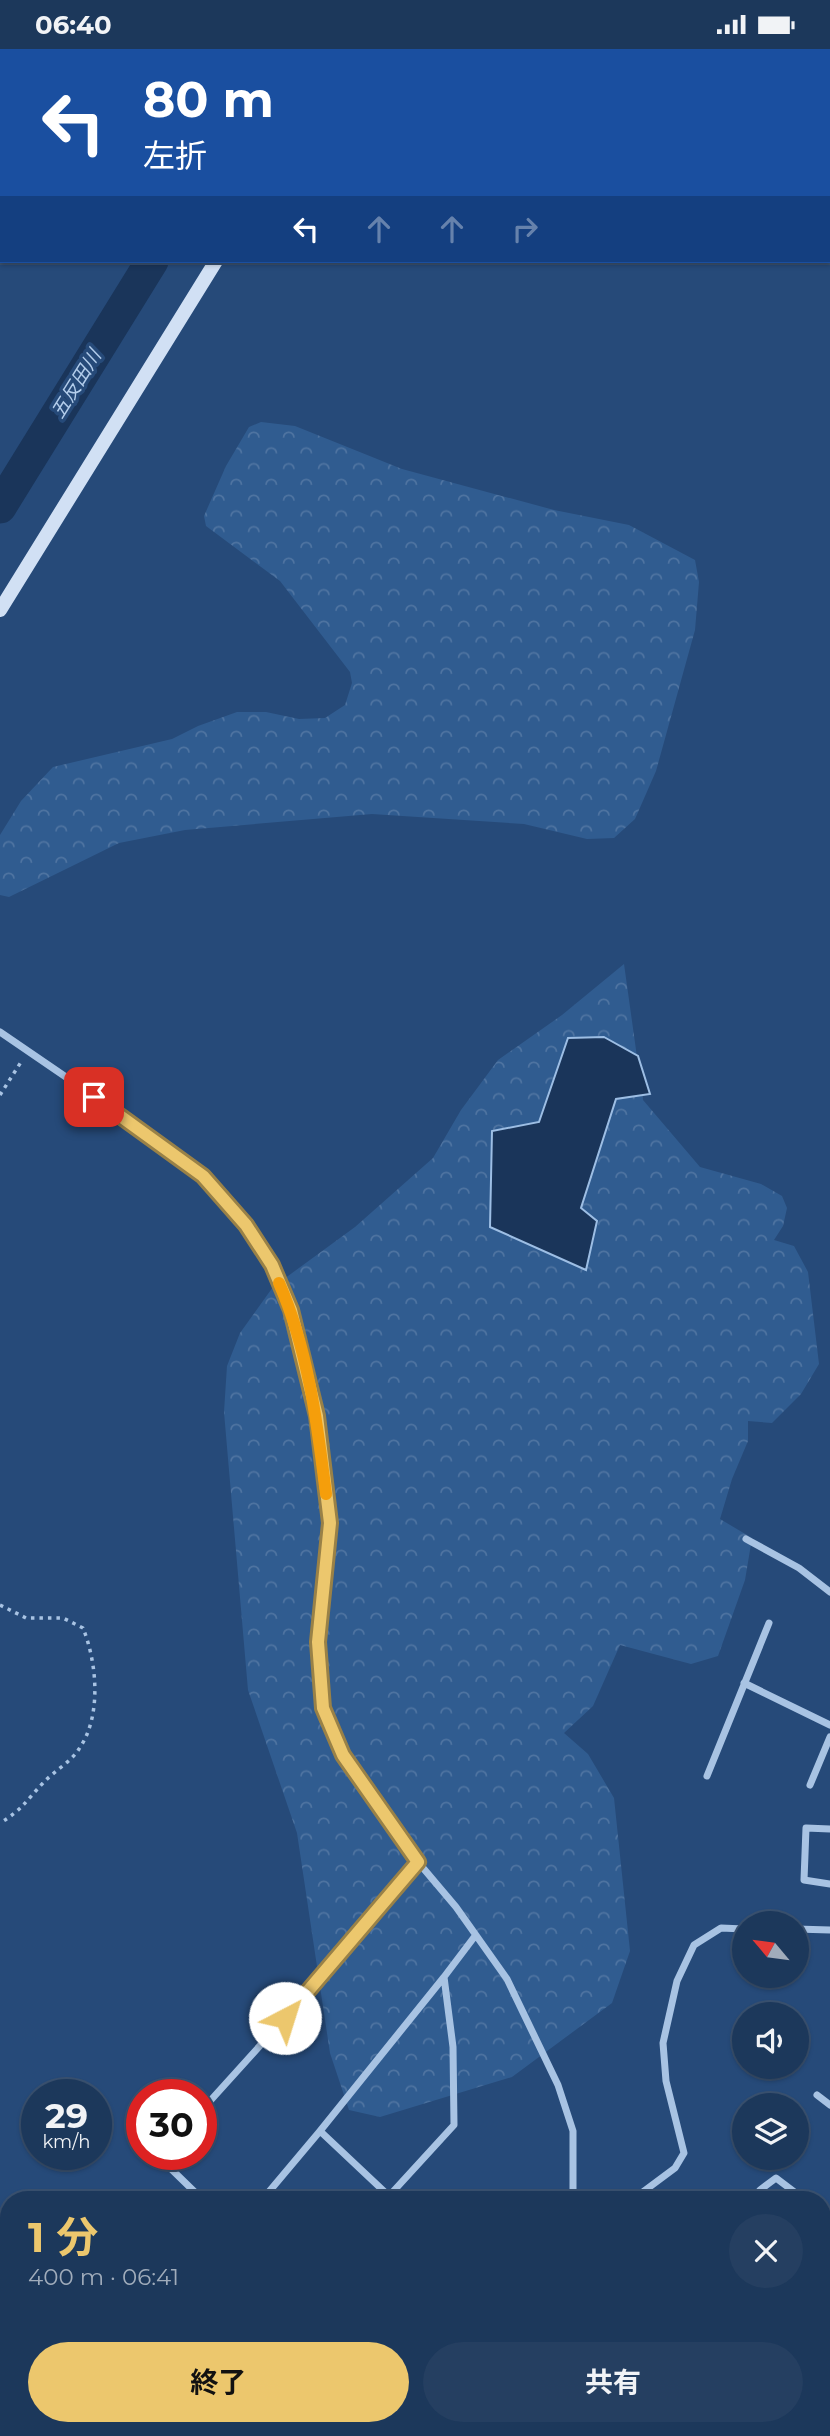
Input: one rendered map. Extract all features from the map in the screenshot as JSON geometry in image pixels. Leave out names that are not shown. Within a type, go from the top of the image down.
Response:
[{"type":"street","points":[[0,610],[214,263]]},
{"type":"street","points":[[0,1032],[139,1127],[203,1176],[246,1225],[272,1265],[291,1310],[317,1416],[330,1523],[318,1642],[323,1708],[343,1755],[418,1862],[456,1907],[507,1979],[558,2085],[573,2131],[573,2191]]},
{"type":"street","points":[[746,1539],[799,1568],[830,1592]]},
{"type":"street","points":[[707,1776],[769,1623]]},
{"type":"street","points":[[744,1683],[830,1725]]},
{"type":"street","points":[[810,1785],[830,1737]]},
{"type":"street","points":[[830,1829],[806,1828],[804,1880],[830,1884]]},
{"type":"street","points":[[217,2093],[418,1862]]},
{"type":"street","points":[[644,2191],[675,2168],[684,2153],[666,2081],[663,2043],[677,1981],[694,1945],[721,1928],[732,1928]]},
{"type":"street","points":[[809,1929],[830,1930]]},
{"type":"street","points":[[270,2191],[475,1936]]},
{"type":"street","points":[[394,2191],[454,2125],[453,2047],[444,1977]]},
{"type":"street","points":[[817,2095],[830,2105]]},
{"type":"street","points":[[320,2131],[384,2191]]},
{"type":"street","points":[[172,2170],[194,2191]]},
{"type":"street","points":[[760,2190],[776,2178],[793,2191]]},
{"type":"path","points":[[0,1095],[28,1051]]},
{"type":"path","points":[[0,1605],[26,1618],[63,1618],[83,1628],[91,1647],[96,1690],[89,1730],[79,1750],[44,1781],[19,1812],[0,1823]]},
{"type":"green space","points":[[261,422],[295,426],[402,469],[554,510],[629,525],[695,560],[699,582],[695,630],[656,771],[635,819],[614,838],[587,839],[524,824],[372,814],[185,830],[119,843],[9,897],[0,895],[0,835],[21,801],[53,767],[172,739],[237,712],[266,712],[299,719],[325,718],[345,705],[352,683],[350,672],[280,581],[206,526],[204,516],[226,466],[249,427]]},
{"type":"green space","points":[[624,964],[643,1100],[700,1167],[761,1184],[782,1196],[787,1208],[783,1226],[774,1240],[794,1246],[808,1272],[819,1364],[801,1394],[772,1423],[748,1421],[748,1441],[732,1479],[720,1519],[752,1538],[745,1580],[718,1656],[691,1664],[620,1645],[593,1706],[564,1733],[588,1754],[614,1798],[630,1951],[612,2003],[512,2077],[380,2117],[349,2110],[330,2053],[297,1833],[248,1690],[224,1412],[227,1366],[240,1333],[273,1287],[355,1227],[433,1158],[461,1110],[498,1060],[562,1015]]},
{"type":"shaded area","points":[[604,1037],[638,1056],[650,1094],[616,1099],[581,1208],[597,1221],[586,1270],[490,1227],[492,1131],[539,1122],[568,1038]]},
{"type":"waterway","name":"五反田川","points":[[0,507],[151,263]]},
{"type":"slow traffic","points":[[279,1283],[291,1310],[317,1416],[326,1494]]},
{"type":"route","points":[[94,1097],[139,1127],[203,1176],[246,1225],[272,1265],[291,1310],[317,1416],[330,1523],[318,1642],[323,1708],[343,1755],[418,1862],[285,2018]]}]
